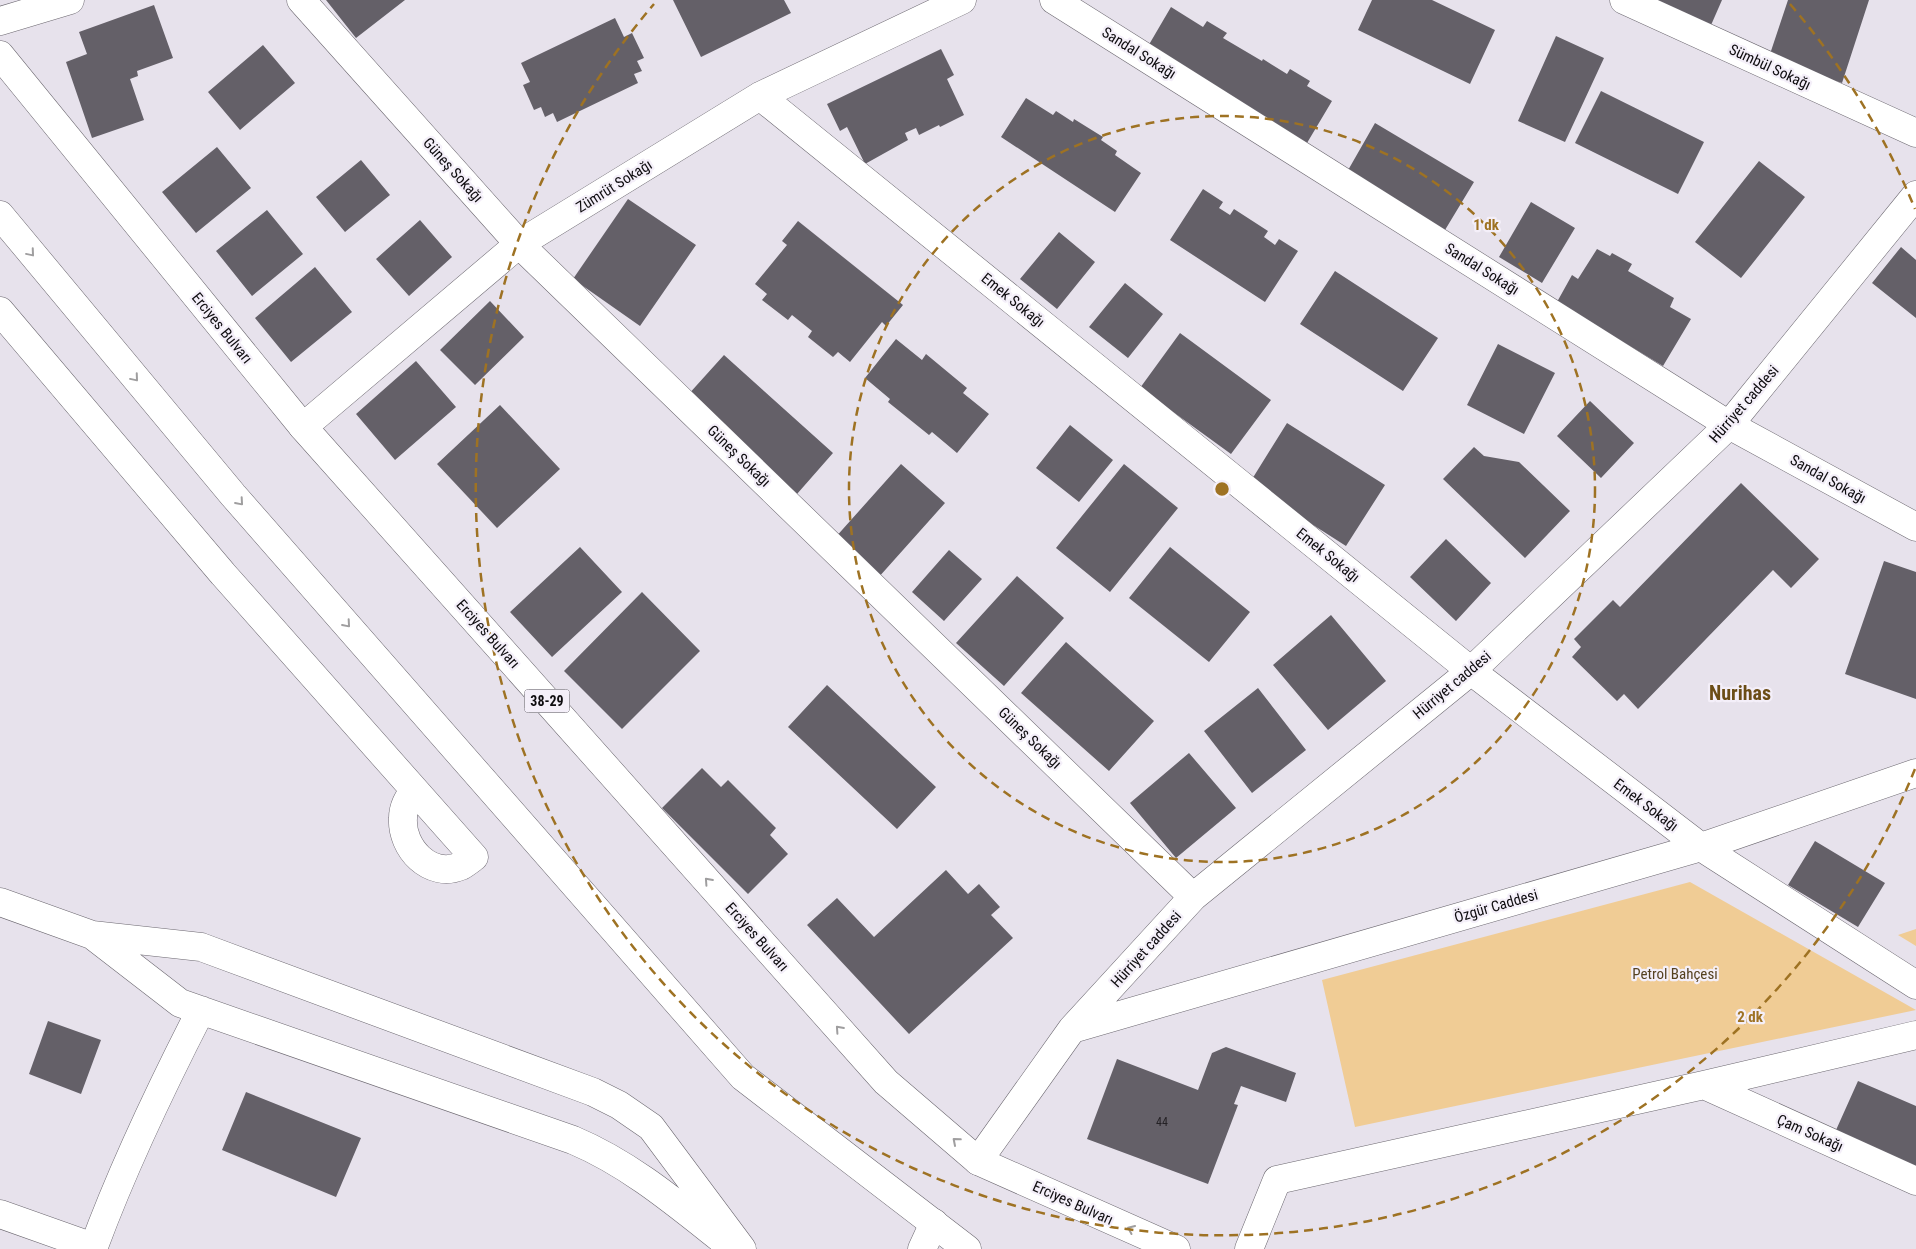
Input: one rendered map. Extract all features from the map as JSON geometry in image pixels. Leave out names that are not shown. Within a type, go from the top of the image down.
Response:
[{"type":"main road","points":[[0,21],[70,0]]},
{"type":"main road","name":"Güneş Sokağı","points":[[301,0],[519,244],[1193,897]]},
{"type":"main road","name":"Zümrüt Sokağı","points":[[303,427],[519,244],[760,96],[962,0]]},
{"type":"main road","name":"Sandal Sokağı","points":[[1054,0],[1729,425],[1916,527]]},
{"type":"main road","name":"Sümbül Sokağı","points":[[1624,0],[1916,133]]},
{"type":"main road","name":"Erciyes Bulvarı","points":[[0,55],[303,427],[886,1082],[978,1160],[1176,1249]]},
{"type":"main road","name":"Emek Sokağı","points":[[760,96],[1472,671],[1701,846],[1916,986]]},
{"type":"main road","name":"Hürriyet caddesi","points":[[978,1160],[1072,1029],[1193,897],[1472,671],[1729,425],[1916,195]]},
{"type":"main road","points":[[0,215],[233,495],[743,1077],[967,1249]]},
{"type":"main road","points":[[0,311],[223,574],[414,790]]},
{"type":"main road","name":"Özgür Caddesi","points":[[1072,1029],[1701,846],[1916,773]]},
{"type":"main road","points":[[0,902],[92,936],[201,947],[593,1092],[619,1105],[651,1127],[742,1249]]},
{"type":"main road","points":[[92,936],[180,1003],[597,1150],[641,1178],[733,1249]]},
{"type":"main road","points":[[0,1214],[93,1248],[125,1166],[161,1087],[201,1010]]},
{"type":"main road","points":[[1249,1249],[1277,1180],[1704,1085],[1916,1035]]},
{"type":"main road","name":"Çam Sokağı","points":[[1704,1085],[1916,1181]]},
{"type":"main road","points":[[922,1249],[934,1223]]},
{"type":"green space","name":"Petrol Bahçesi","points":[[1690,882],[1916,1010],[1355,1127],[1322,980]]},
{"type":"green space","points":[[1916,929],[1916,946],[1898,935]]},
{"type":"building","points":[[326,0],[405,0],[356,38]]},
{"type":"building","points":[[673,0],[784,0],[791,13],[701,57]]},
{"type":"building","points":[[1372,0],[1432,0],[1495,30],[1470,84],[1358,30]]},
{"type":"building","points":[[1635,0],[1722,0],[1708,32]]},
{"type":"building","points":[[1788,0],[1869,0],[1842,83],[1768,60]]},
{"type":"building","points":[[154,5],[173,58],[137,71],[138,76],[130,79],[144,120],[92,138],[66,62],[87,54],[79,32]]},
{"type":"building","points":[[1171,7],[1203,27],[1207,21],[1227,33],[1223,38],[1262,61],[1263,59],[1287,74],[1290,69],[1310,81],[1307,86],[1332,101],[1307,143],[1147,48]]},
{"type":"building","points":[[615,18],[624,37],[632,33],[644,58],[637,61],[642,71],[634,74],[638,83],[557,122],[553,113],[545,117],[541,107],[534,110],[523,85],[530,82],[521,63]]},
{"type":"building","points":[[1556,36],[1604,58],[1565,142],[1518,121]]},
{"type":"building","points":[[263,45],[295,83],[240,130],[208,92]]},
{"type":"building","points":[[941,49],[954,75],[947,79],[964,115],[919,135],[916,128],[905,133],[908,140],[865,164],[847,127],[840,131],[827,104]]},
{"type":"building","points":[[1601,91],[1704,142],[1678,194],[1575,143]]},
{"type":"building","points":[[1026,98],[1053,115],[1056,111],[1073,122],[1074,119],[1103,137],[1101,140],[1117,151],[1115,155],[1141,173],[1115,212],[1001,137]]},
{"type":"building","points":[[1375,123],[1474,182],[1445,230],[1347,172]]},
{"type":"building","points":[[217,147],[251,188],[196,233],[162,192]]},
{"type":"building","points":[[361,160],[390,195],[345,232],[316,197]]},
{"type":"building","points":[[1759,161],[1805,197],[1741,278],[1695,242]]},
{"type":"building","points":[[1203,189],[1223,202],[1219,208],[1230,215],[1234,209],[1268,231],[1264,237],[1275,245],[1279,239],[1298,251],[1265,302],[1170,240]]},
{"type":"building","points":[[628,199],[696,245],[640,326],[573,279]]},
{"type":"building","points":[[1531,202],[1575,228],[1542,283],[1499,257]]},
{"type":"building","points":[[267,210],[303,254],[252,296],[216,251]]},
{"type":"building","points":[[420,220],[452,257],[409,296],[376,259]]},
{"type":"building","points":[[798,221],[903,305],[886,326],[882,322],[850,362],[838,352],[833,357],[808,337],[812,331],[792,315],[788,320],[762,300],[767,294],[755,284],[787,245],[782,241]]},
{"type":"building","points":[[1059,232],[1095,262],[1057,309],[1020,279]]},
{"type":"building","points":[[1901,247],[1916,260],[1916,318],[1872,283]]},
{"type":"building","points":[[1597,249],[1610,256],[1612,253],[1632,264],[1628,271],[1674,298],[1670,307],[1691,319],[1663,366],[1557,302],[1572,275],[1578,279]]},
{"type":"building","points":[[315,267],[352,312],[291,362],[255,318]]},
{"type":"building","points":[[1335,271],[1438,338],[1403,391],[1300,324]]},
{"type":"building","points":[[1125,283],[1163,314],[1128,358],[1089,327]]},
{"type":"building","points":[[490,301],[524,337],[475,385],[440,350]]},
{"type":"building","points":[[1180,333],[1271,400],[1231,454],[1140,388]]},
{"type":"building","points":[[896,339],[922,360],[926,354],[967,388],[963,393],[989,414],[957,453],[932,432],[929,435],[888,402],[890,399],[865,378]]},
{"type":"building","points":[[1498,344],[1555,373],[1524,434],[1467,405]]},
{"type":"building","points":[[724,355],[833,453],[797,494],[687,396]]},
{"type":"building","points":[[416,361],[456,407],[395,460],[356,414]]},
{"type":"building","points":[[1590,401],[1634,443],[1601,478],[1557,436]]},
{"type":"building","points":[[500,405],[560,469],[497,528],[437,464]]},
{"type":"building","points":[[1287,423],[1385,485],[1346,546],[1249,484]]},
{"type":"building","points":[[1070,425],[1113,460],[1079,502],[1036,468]]},
{"type":"building","points":[[1474,447],[1484,456],[1519,462],[1570,511],[1525,558],[1443,479]]},
{"type":"building","points":[[901,464],[945,503],[878,578],[834,539]]},
{"type":"building","points":[[1124,464],[1178,508],[1110,592],[1056,548]]},
{"type":"building","points":[[1741,483],[1819,559],[1791,588],[1773,570],[1638,709],[1624,694],[1617,701],[1572,657],[1581,647],[1574,639],[1613,600],[1620,607]]},
{"type":"building","points":[[1446,539],[1491,583],[1456,621],[1410,577]]},
{"type":"building","points":[[580,547],[622,592],[552,657],[510,612]]},
{"type":"building","points":[[1170,547],[1250,612],[1209,662],[1129,598]]},
{"type":"building","points":[[949,550],[982,579],[944,621],[912,592]]},
{"type":"building","points":[[1884,561],[1916,572],[1916,699],[1845,674]]},
{"type":"building","points":[[1017,576],[1064,618],[1004,686],[956,643]]},
{"type":"building","points":[[642,592],[700,651],[622,729],[564,671]]},
{"type":"building","points":[[1331,615],[1386,681],[1328,730],[1273,665]]},
{"type":"building","points":[[1066,642],[1154,721],[1109,771],[1021,693]]},
{"type":"building","points":[[827,685],[936,787],[897,829],[788,727]]},
{"type":"building","points":[[1258,688],[1306,750],[1252,793],[1204,731]]},
{"type":"building","points":[[1189,753],[1236,808],[1176,858],[1130,803]]},
{"type":"building","points":[[702,768],[721,787],[728,780],[776,828],[770,835],[788,854],[748,894],[662,808]]},
{"type":"building","points":[[1815,841],[1885,883],[1858,927],[1788,885]]},
{"type":"building","points":[[946,870],[968,894],[979,884],[1000,907],[991,915],[1013,938],[909,1034],[807,925],[837,898],[874,937]]},
{"type":"building","points":[[48,1021],[101,1040],[81,1094],[29,1074]]},
{"type":"building","points":[[1226,1047],[1296,1073],[1286,1102],[1241,1086],[1234,1104],[1238,1105],[1208,1184],[1087,1139],[1117,1059],[1198,1090],[1212,1053]]},
{"type":"building","points":[[1858,1081],[1916,1106],[1916,1176],[1832,1139]]},
{"type":"building","points":[[246,1092],[361,1138],[336,1197],[222,1150]]},
{"type":"district","name":"Nurihas","points":[[1740,693]]}]
